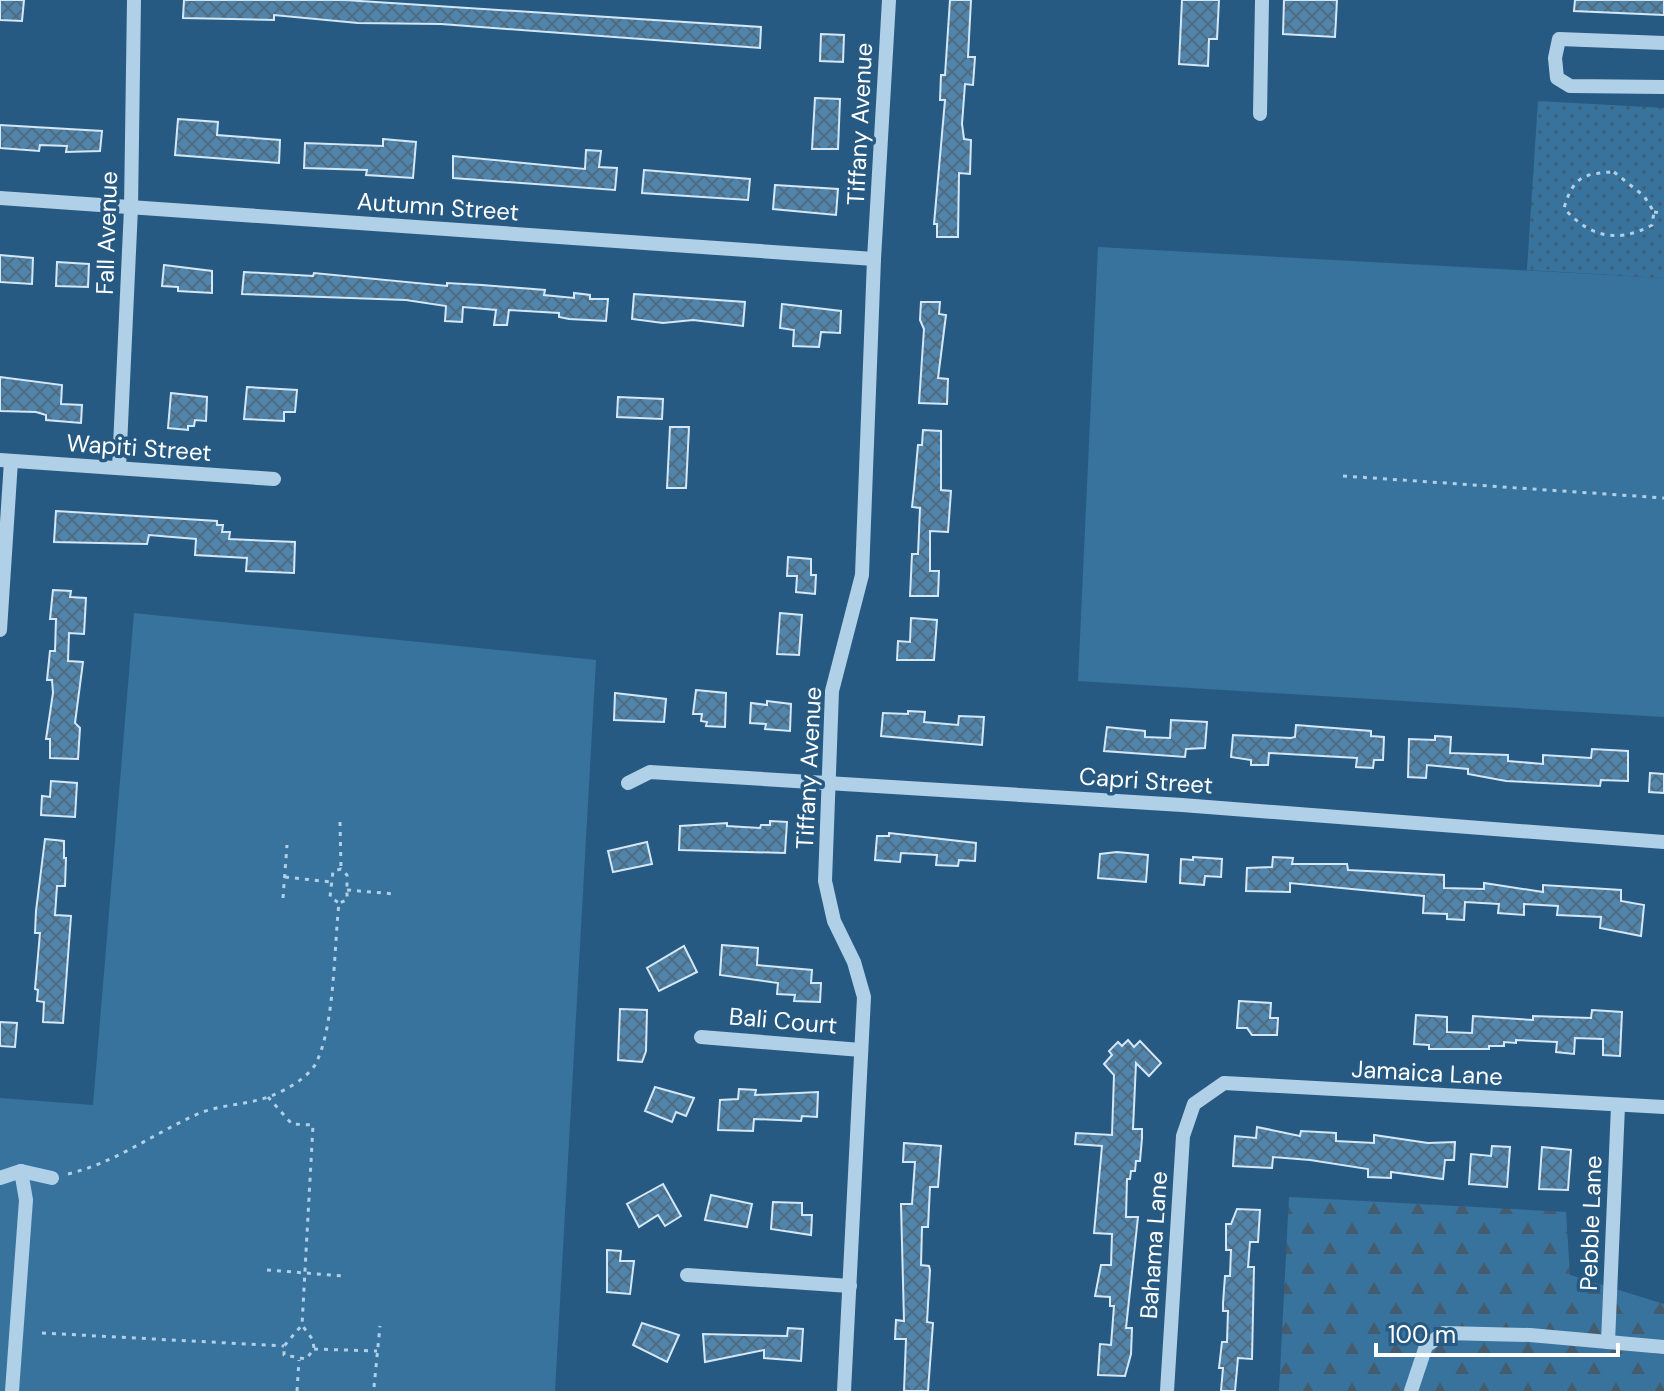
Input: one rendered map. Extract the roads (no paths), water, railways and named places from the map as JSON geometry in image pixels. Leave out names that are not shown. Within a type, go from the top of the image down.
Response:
[{"type":"street","name":"Fall Avenue","points":[[119,468],[131,208],[134,0]]},
{"type":"street","name":"Tiffany Avenue","points":[[844,1391],[864,997],[854,962],[834,921],[825,881],[832,691],[862,575],[874,259],[889,0]]},
{"type":"street","points":[[1260,114],[1262,0]]},
{"type":"street","points":[[1664,43],[1559,39],[1555,58],[1557,78],[1570,86],[1664,87]]},
{"type":"street","name":"Autumn Street","points":[[0,198],[874,259]]},
{"type":"street","points":[[0,630],[6,460]]},
{"type":"street","name":"Wapiti Street","points":[[6,460],[274,479]]},
{"type":"street","name":"Capri Street","points":[[628,783],[650,772],[1182,805],[1664,842]]},
{"type":"street","name":"Bali Court","points":[[701,1037],[861,1050]]},
{"type":"street","name":"Jamaica Lane","points":[[1194,1104],[1224,1083],[1664,1107]]},
{"type":"street","name":"Bahama Lane","points":[[1167,1391],[1183,1136],[1194,1104]]},
{"type":"street","name":"Pebble Lane","points":[[1608,1342],[1618,1106]]},
{"type":"street","points":[[0,1178],[21,1171],[52,1178]]},
{"type":"street","points":[[12,1391],[26,1200],[21,1171]]},
{"type":"street","points":[[687,1275],[850,1286]]},
{"type":"street","points":[[1411,1391],[1426,1346],[1444,1333],[1664,1347]]}]
